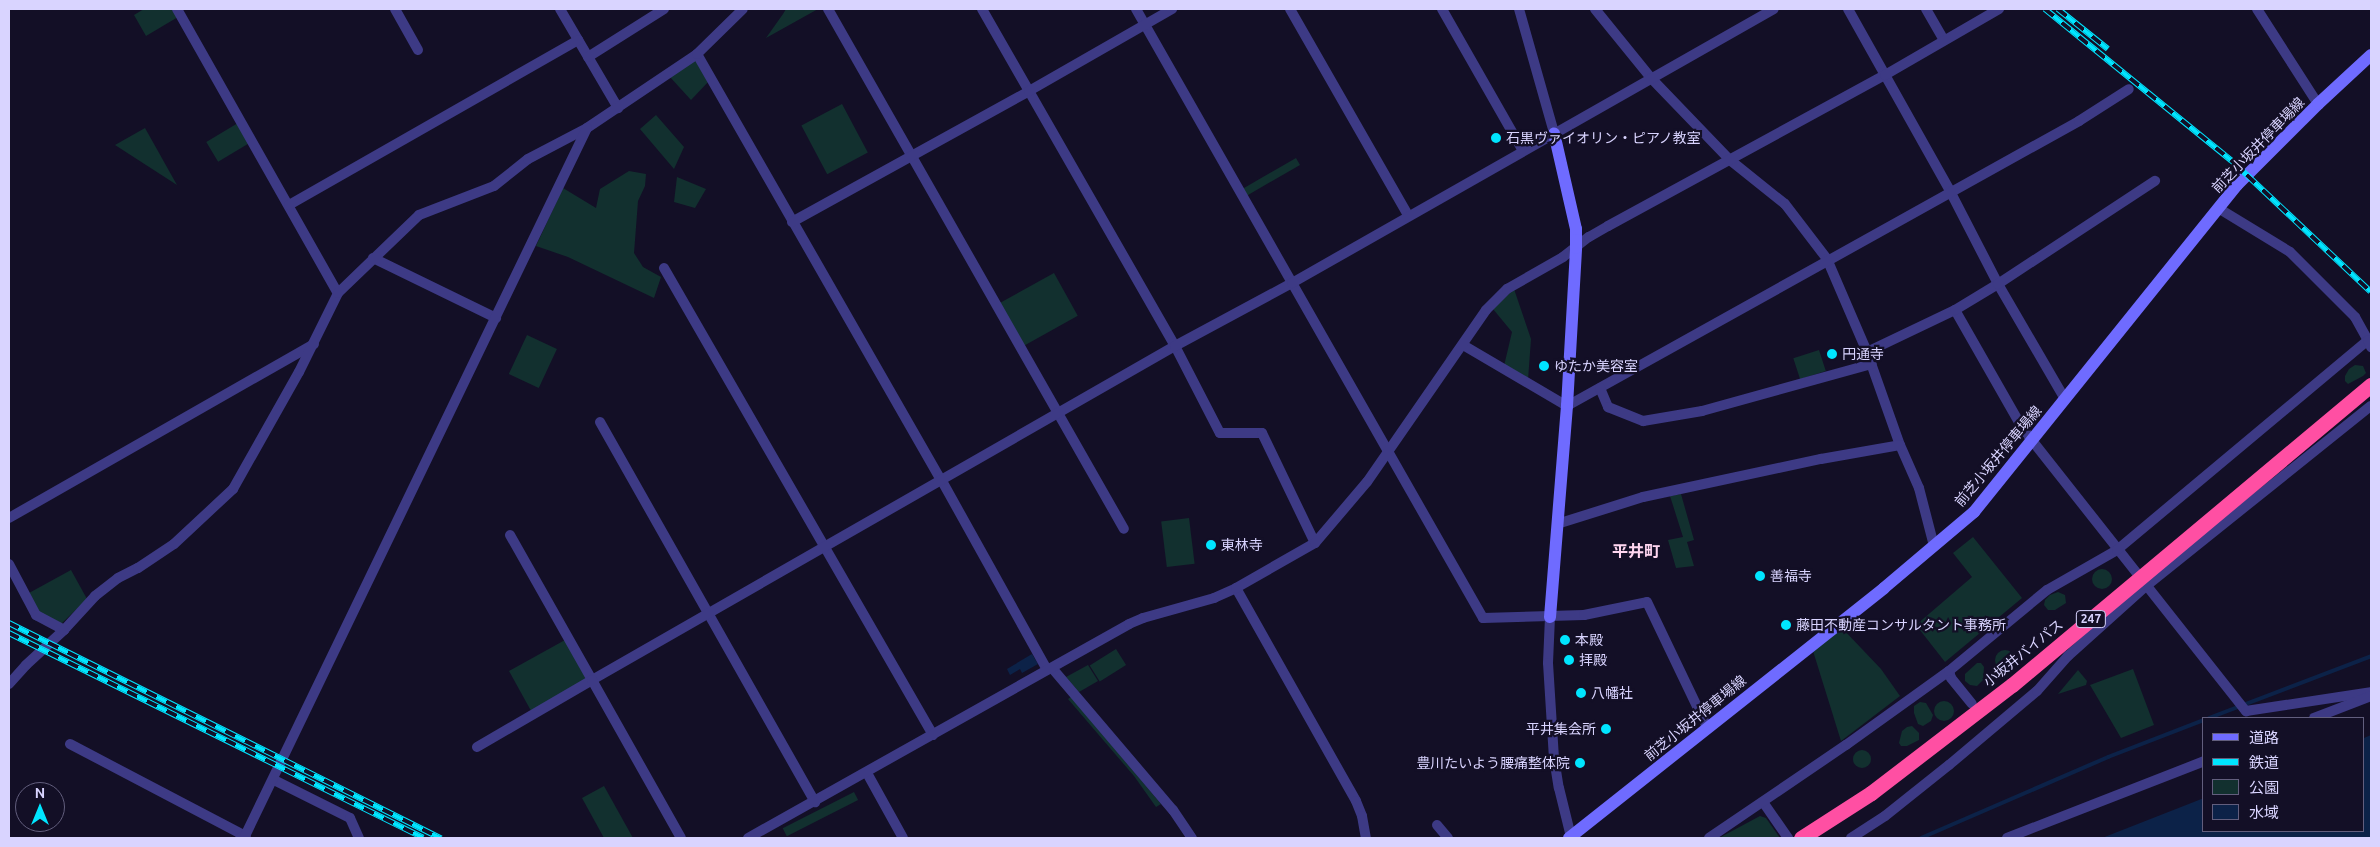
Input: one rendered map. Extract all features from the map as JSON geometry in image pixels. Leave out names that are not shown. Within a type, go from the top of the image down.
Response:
[{"type":"highway","name":"小坂井バイパス","points":[[1801,838],[1871,793],[2012,685],[2371,385]]},
{"type":"main road","name":"前芝小坂井停車場線","points":[[1570,838],[1974,512],[2237,185],[2318,104],[2371,55]]},
{"type":"main road","points":[[1550,617],[1567,406],[1576,248],[1576,229],[1554,133]]},
{"type":"street","points":[[177,9],[338,292]]},
{"type":"street","points":[[395,9],[418,50]]},
{"type":"street","points":[[560,9],[618,108]]},
{"type":"street","points":[[588,56],[664,9]]},
{"type":"street","points":[[9,684],[26,665],[64,630],[95,596],[118,578],[138,568],[174,544],[233,489],[314,344],[338,292],[419,215],[494,186],[528,159],[587,128],[697,54],[742,9]]},
{"type":"street","points":[[828,9],[1124,528]]},
{"type":"street","points":[[982,9],[1175,346],[1220,433],[1262,433],[1315,543]]},
{"type":"street","points":[[1136,9],[1483,618],[1584,615],[1648,602],[1707,727]]},
{"type":"street","points":[[792,222],[912,157],[1172,9]]},
{"type":"street","points":[[1290,9],[1408,215]]},
{"type":"street","points":[[1442,9],[1523,151]]},
{"type":"street","points":[[1520,9],[1554,133]]},
{"type":"street","points":[[1595,9],[1651,78],[1730,160],[1785,204],[1827,260],[1872,364],[1900,445],[1919,488],[1934,546]]},
{"type":"street","points":[[477,747],[1175,346],[1292,283],[1408,215],[1774,9]]},
{"type":"street","points":[[1848,9],[1950,191],[1998,284],[2065,399]]},
{"type":"street","points":[[1926,9],[1944,40]]},
{"type":"street","points":[[748,838],[816,802],[1049,669],[1143,618],[1214,598],[1236,588],[1315,543],[1367,482],[1486,310],[1507,288],[1576,248],[1589,237],[1608,226],[1885,75],[1999,9]]},
{"type":"street","points":[[2258,9],[2318,104]]},
{"type":"street","points":[[289,205],[578,40]]},
{"type":"street","points":[[697,54],[1049,669],[1173,810],[1192,838]]},
{"type":"street","points":[[1463,345],[1567,406],[1950,191],[2079,121],[2129,89]]},
{"type":"street","points":[[70,744],[243,837],[274,780],[587,128]]},
{"type":"street","points":[[1867,352],[1955,310],[2155,181]]},
{"type":"street","points":[[1709,838],[1949,671],[2047,590],[2117,550],[2369,343],[2355,317],[2290,252],[2218,208]]},
{"type":"street","points":[[373,258],[496,318]]},
{"type":"street","points":[[664,268],[933,735]]},
{"type":"street","points":[[1955,310],[2023,429],[2117,550],[2246,710],[2371,692]]},
{"type":"street","points":[[9,518],[314,344]]},
{"type":"street","points":[[1600,388],[1608,407],[1643,421],[1702,411],[1872,364]]},
{"type":"street","points":[[1850,838],[1899,804],[2010,714],[2037,691],[2068,656],[2146,586],[2371,406]]},
{"type":"street","points":[[600,422],[816,802]]},
{"type":"street","points":[[1557,524],[1643,497],[1821,459],[1900,445]]},
{"type":"street","points":[[510,535],[681,838]]},
{"type":"street","points":[[9,564],[36,615],[64,630]]},
{"type":"street","points":[[1236,588],[1356,801],[1362,816],[1366,838]]},
{"type":"street","points":[[1550,617],[1548,663],[1554,758],[1570,838]]},
{"type":"street","points":[[1949,671],[1951,678],[1972,704]]},
{"type":"street","points":[[2317,717],[2371,696]]},
{"type":"street","points":[[2008,838],[2202,762]]},
{"type":"street","points":[[867,773],[903,838]]},
{"type":"street","points":[[274,780],[350,818],[359,838]]},
{"type":"street","points":[[1763,802],[1788,838]]},
{"type":"street","points":[[1438,825],[1448,838]]},
{"type":"green space","points":[[144,9],[173,9],[178,17],[146,36],[134,15]]},
{"type":"green space","points":[[786,9],[818,9],[766,38],[783,14]]},
{"type":"green space","points":[[696,59],[709,81],[691,100],[670,77]]},
{"type":"green space","points":[[842,104],[868,153],[827,174],[801,126]]},
{"type":"green space","points":[[656,115],[684,147],[674,169],[640,129]]},
{"type":"green space","points":[[238,123],[250,143],[218,162],[206,142]]},
{"type":"green space","points":[[145,128],[177,185],[115,145]]},
{"type":"green space","points":[[1296,158],[1300,165],[1247,195],[1243,188]]},
{"type":"green space","points":[[629,171],[646,174],[645,186],[638,201],[634,253],[643,267],[661,277],[654,298],[568,257],[536,246],[563,188],[596,208],[600,189]]},
{"type":"green space","points":[[677,177],[706,189],[695,208],[674,202]]},
{"type":"green space","points":[[1054,273],[1078,316],[1024,346],[1000,303]]},
{"type":"green space","points":[[1514,289],[1531,339],[1528,380],[1504,366],[1512,332],[1493,309]]},
{"type":"green space","points":[[527,335],[557,349],[539,388],[509,374]]},
{"type":"green space","points":[[1819,350],[1826,371],[1800,379],[1793,358]]},
{"type":"green space","points":[[2355,365],[2363,366],[2366,373],[2348,384],[2345,381],[2345,376],[2349,369]]},
{"type":"green space","points":[[1681,494],[1694,540],[1687,542],[1694,566],[1676,568],[1668,540],[1683,537],[1670,496]]},
{"type":"green space","points":[[1189,518],[1195,564],[1167,567],[1161,521]]},
{"type":"green space","points":[[1973,537],[2022,598],[1945,662],[1916,625],[1972,577],[1953,553]]},
{"type":"green space","points":[[2102,569],[2109,572],[2112,579],[2109,586],[2102,589],[2095,586],[2092,579],[2095,572]]},
{"type":"green space","points":[[71,570],[87,599],[61,624],[38,612],[29,593]]},
{"type":"green space","points":[[2058,592],[2065,595],[2066,603],[2055,610],[2048,610],[2044,605],[2045,600],[2050,595]]},
{"type":"green space","points":[[1842,628],[1881,669],[1900,696],[1841,741],[1813,651]]},
{"type":"green space","points":[[565,640],[588,681],[532,712],[509,671]]},
{"type":"green space","points":[[1116,649],[1126,665],[1100,682],[1090,665]]},
{"type":"green space","points":[[2005,650],[2012,653],[2015,660],[2012,667],[2005,670],[1998,667],[1995,660],[1998,653]]},
{"type":"green space","points":[[1977,663],[1981,663],[1984,667],[1983,680],[1977,686],[1970,685],[1965,681],[1965,674]]},
{"type":"green space","points":[[1088,665],[1098,681],[1079,692],[1066,677]]},
{"type":"green space","points":[[2133,669],[2154,725],[2121,738],[2090,685]]},
{"type":"green space","points":[[2078,670],[2087,681],[2086,685],[2058,694]]},
{"type":"green space","points":[[1071,697],[1161,804],[1156,807],[1134,776],[1068,699]]},
{"type":"green space","points":[[1944,701],[1951,704],[1954,711],[1951,718],[1944,721],[1937,718],[1934,711],[1937,704]]},
{"type":"green space","points":[[1920,702],[1926,703],[1933,715],[1931,721],[1923,726],[1918,724],[1914,713],[1914,706]]},
{"type":"green space","points":[[1912,726],[1919,733],[1919,740],[1907,746],[1901,746],[1899,743],[1902,731]]},
{"type":"green space","points":[[1862,750],[1868,753],[1871,759],[1868,765],[1862,768],[1856,765],[1853,759],[1856,753]]},
{"type":"green space","points":[[604,786],[633,838],[604,838],[582,798]]},
{"type":"green space","points":[[854,792],[858,800],[787,836],[783,828]]},
{"type":"green space","points":[[1760,816],[1766,818],[1780,838],[1719,838]]},
{"type":"water","points":[[1032,654],[1038,664],[1022,673],[1020,669],[1010,675],[1007,669]]},
{"type":"water","points":[[2371,735],[2371,838],[2102,838],[2202,799],[2202,832],[2365,832],[2365,738]]},
{"type":"waterway","points":[[2212,717],[2371,656]]},
{"type":"waterway","points":[[1921,838],[2108,757],[2202,721]]},
{"type":"railway","points":[[2045,9],[2231,160],[2371,292]]},
{"type":"railway","points":[[2058,9],[2108,49]]},
{"type":"railway","points":[[9,623],[441,838]]},
{"type":"railway","points":[[9,633],[423,838]]},
{"type":"place","name":"石黒ヴァイオリン・ピアノ教室","points":[[1496,138]]},
{"type":"place","name":"円通寺","points":[[1832,354]]},
{"type":"place","name":"ゆたか美容室","points":[[1544,366]]},
{"type":"place","name":"東林寺","points":[[1211,545]]},
{"type":"place","name":"善福寺","points":[[1760,576]]},
{"type":"place","name":"藤田不動産コンサルタント事務所","points":[[1786,625]]},
{"type":"place","name":"本殿","points":[[1565,640]]},
{"type":"place","name":"拝殿","points":[[1569,660]]},
{"type":"place","name":"八幡社","points":[[1581,693]]},
{"type":"place","name":"平井集会所","points":[[1606,729]]},
{"type":"place","name":"豊川たいよう腰痛整体院","points":[[1580,763]]},
{"type":"district","name":"平井町","points":[[1636,551]]}]
